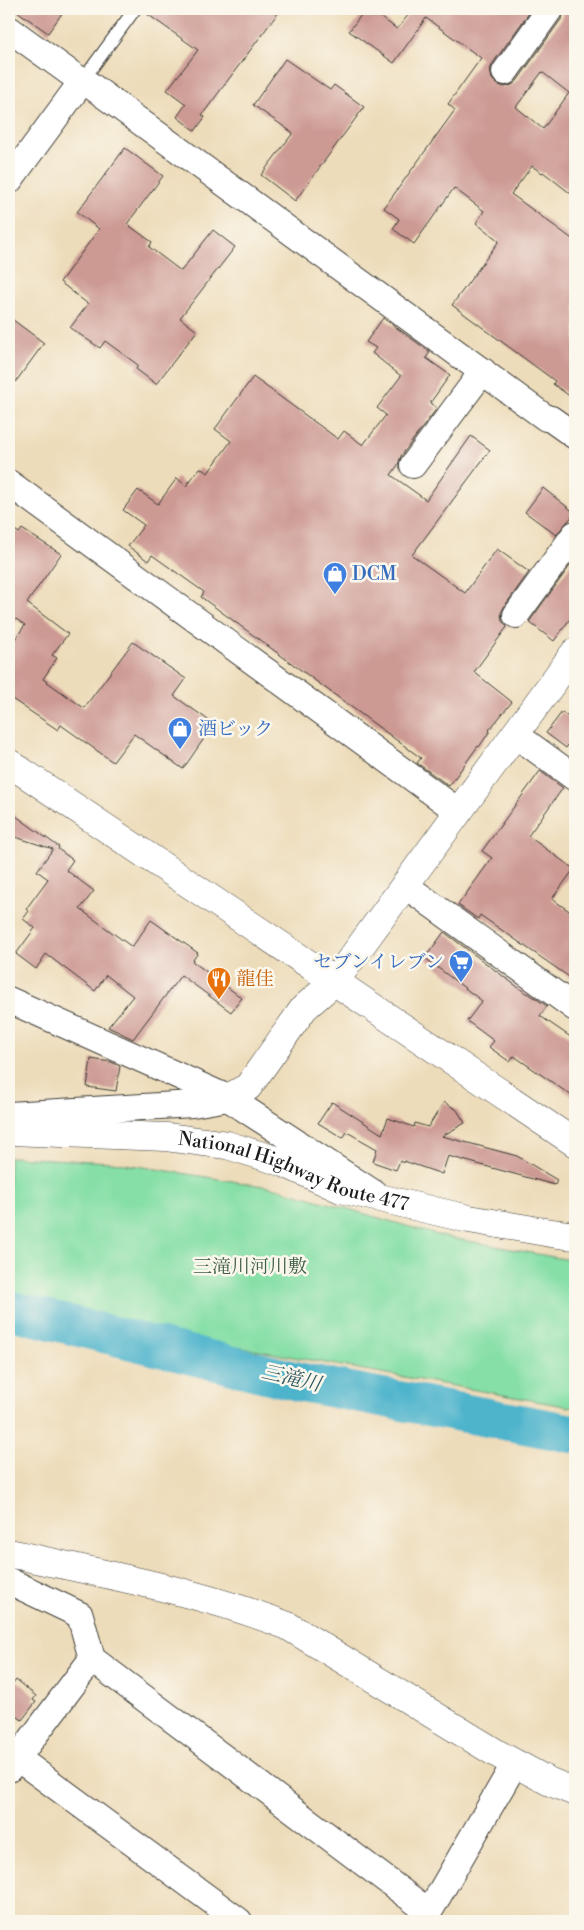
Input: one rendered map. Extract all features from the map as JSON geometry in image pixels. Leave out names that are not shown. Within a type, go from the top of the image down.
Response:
[{"type":"main road","points":[[228,1098],[248,1087],[304,1008],[334,981],[406,886],[575,652]]},
{"type":"main road","points":[[13,770],[334,981],[575,1143]]},
{"type":"main road","name":"National Highway Route 477","points":[[9,1131],[166,1137],[227,1145],[282,1162],[341,1190],[470,1219],[551,1234],[575,1236]]},
{"type":"main road","points":[[9,1553],[207,1598],[288,1626],[515,1763],[548,1781],[575,1792]]},
{"type":"street","points":[[505,72],[550,9]]},
{"type":"street","points":[[9,29],[77,78],[83,80],[546,418],[551,419],[575,436]]},
{"type":"street","points":[[9,181],[83,80]]},
{"type":"street","points":[[413,465],[483,371]]},
{"type":"street","points":[[12,491],[459,812]]},
{"type":"street","points":[[516,615],[575,534]]},
{"type":"street","points":[[516,735],[575,778]]},
{"type":"street","points":[[406,886],[575,1008]]},
{"type":"street","points":[[9,1000],[228,1098],[383,1199]]},
{"type":"street","points":[[9,1115],[193,1104],[228,1098]]},
{"type":"street","points":[[9,1581],[80,1615],[92,1659],[427,1917],[515,1763]]},
{"type":"street","points":[[92,1659],[11,1760],[239,1921]]},
{"type":"lane","points":[[83,80],[135,9]]},
{"type":"green space","name":"三滝川河川敷","points":[[9,1157],[112,1162],[276,1188],[441,1236],[575,1261],[575,1408],[232,1346],[9,1301]]},
{"type":"building","points":[[14,9],[65,9],[48,33]]},
{"type":"building","points":[[143,9],[281,9],[202,115],[205,117],[195,131],[177,117],[186,104],[167,90],[198,50],[143,11]]},
{"type":"building","points":[[413,9],[532,9],[490,70],[492,79],[504,87],[512,85],[517,81],[562,18],[565,9],[575,9],[575,197],[543,172],[532,166],[511,194],[575,241],[575,400],[553,384],[555,381],[452,305],[499,241],[476,223],[484,211],[454,188],[414,244],[393,229],[399,219],[384,208],[455,110],[448,104],[481,58],[426,18],[394,63],[349,31],[365,10],[373,16],[375,13],[397,29]],"holes":[[[542,72],[569,93],[543,129],[516,107]]]},
{"type":"building","points":[[285,59],[330,90],[334,85],[364,107],[295,201],[261,175],[293,133],[253,105]]},
{"type":"building","points":[[125,148],[163,176],[127,224],[152,242],[149,247],[181,271],[213,230],[235,247],[180,318],[197,331],[156,384],[136,369],[138,365],[105,341],[100,348],[70,328],[88,304],[60,282],[99,229],[77,212]]},
{"type":"building","points":[[9,317],[44,343],[9,391]]},
{"type":"building","name":"DCM","points":[[383,318],[430,352],[426,358],[450,375],[430,403],[437,408],[401,456],[398,465],[391,475],[426,500],[471,436],[490,450],[412,555],[465,593],[497,549],[529,572],[501,613],[502,621],[507,627],[474,672],[512,702],[489,730],[479,747],[449,786],[417,763],[421,758],[201,597],[204,592],[152,555],[148,561],[128,546],[144,525],[123,510],[138,490],[158,504],[177,478],[186,486],[200,468],[208,473],[231,441],[215,429],[253,377],[338,439],[344,431],[363,445],[386,415],[377,408],[401,376],[372,353],[376,348],[366,342]]},
{"type":"building","points":[[543,488],[575,513],[556,535],[525,512]]},
{"type":"building","points":[[9,526],[19,533],[22,529],[61,554],[27,603],[68,634],[52,655],[57,658],[43,679],[84,708],[133,642],[186,679],[174,696],[214,724],[183,769],[134,734],[113,762],[61,725],[58,730],[9,697],[9,648],[25,625],[16,619],[9,631]]},
{"type":"building","points":[[575,559],[575,612],[554,641],[529,622]]},
{"type":"building","points":[[562,712],[575,722],[575,735],[566,748],[546,733]]},
{"type":"building","points":[[540,771],[563,788],[528,836],[574,869],[552,899],[575,915],[575,981],[480,915],[478,919],[458,905],[492,858],[482,851]]},
{"type":"building","points":[[9,811],[59,847],[58,849],[73,860],[66,870],[94,891],[80,909],[132,947],[151,920],[198,953],[192,961],[242,998],[231,1012],[181,975],[133,1039],[108,1027],[133,996],[106,975],[95,991],[46,954],[36,969],[16,954],[35,928],[23,919],[29,911],[26,909],[48,879],[37,871],[53,849],[9,835]]},
{"type":"building","points":[[444,932],[527,994],[547,1006],[540,1016],[575,1040],[575,1098],[514,1056],[510,1062],[489,1047],[494,1041],[467,1021],[482,1001],[425,958]]},
{"type":"building","points":[[91,1059],[111,1062],[120,1066],[116,1091],[87,1087]]},
{"type":"building","points":[[332,1102],[382,1134],[388,1118],[414,1127],[415,1123],[428,1127],[444,1102],[457,1110],[465,1123],[442,1136],[517,1156],[557,1180],[555,1185],[448,1156],[442,1174],[404,1161],[403,1163],[400,1161],[396,1170],[373,1162],[377,1149],[347,1132],[343,1138],[318,1123]]},
{"type":"building","points":[[16,1680],[36,1696],[33,1700],[36,1702],[22,1720],[9,1710],[9,1689]]},
{"type":"waterway","name":"三滝川","points":[[9,1310],[300,1382],[575,1434]]},
{"type":"place","name":"DCM","points":[[335,595]]},
{"type":"place","name":"酒ビック","points":[[180,750]]},
{"type":"place","name":"セブンイレブン","points":[[461,983]]},
{"type":"place","name":"龍佳","points":[[219,1000]]}]
